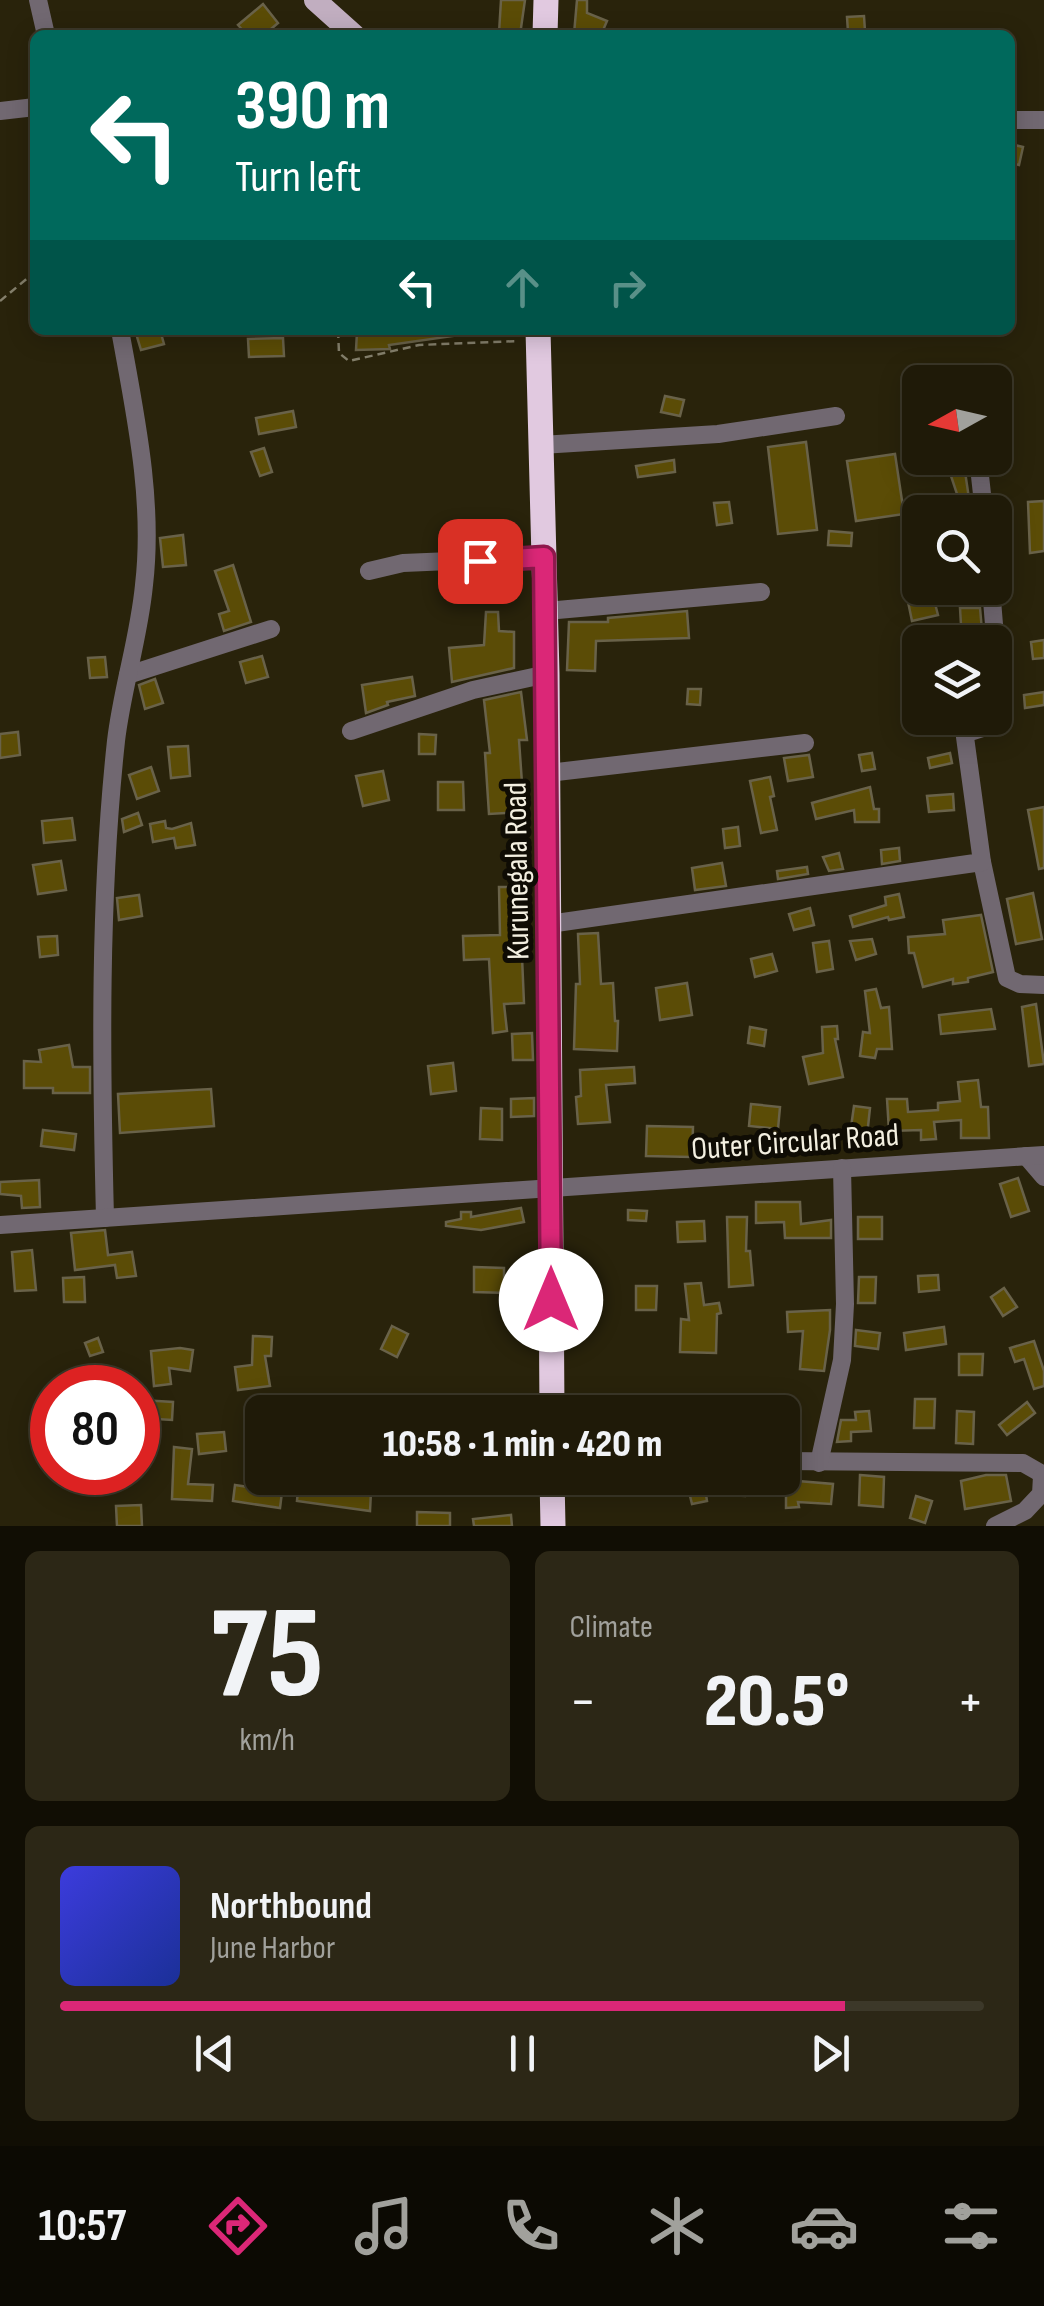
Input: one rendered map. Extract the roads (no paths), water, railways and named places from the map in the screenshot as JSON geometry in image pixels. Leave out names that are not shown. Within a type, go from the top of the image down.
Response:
[{"type":"highway","points":[[546,0],[546,30]]},
{"type":"highway","name":"Kurunegala Road","points":[[538,335],[547,674],[552,1395]]},
{"type":"highway","points":[[552,1495],[553,1526]]},
{"type":"main road","points":[[314,0],[348,30]]},
{"type":"street","points":[[38,0],[45,30]]},
{"type":"street","points":[[0,111],[30,108]]},
{"type":"street","points":[[1015,120],[1044,120]]},
{"type":"street","points":[[106,1218],[101,1064],[106,892],[116,739],[145,584],[146,490],[121,335]]},
{"type":"street","points":[[541,445],[718,434],[836,416]]},
{"type":"street","points":[[370,571],[403,562],[544,557]]},
{"type":"street","points":[[546,611],[761,592]]},
{"type":"street","points":[[993,605],[1002,722],[966,733],[965,738],[982,862],[1007,978],[1020,984],[1044,985]]},
{"type":"street","points":[[128,675],[271,630]]},
{"type":"street","points":[[351,731],[473,690],[547,674]]},
{"type":"street","points":[[548,773],[805,743]]},
{"type":"street","points":[[549,924],[982,862]]},
{"type":"street","points":[[1035,1156],[1044,1177]]},
{"type":"street","name":"Outer Circular Road","points":[[0,1225],[1035,1156]]},
{"type":"street","points":[[820,1464],[842,1360],[842,1168]]},
{"type":"street","points":[[800,1463],[884,1460],[1023,1462],[1033,1466],[1043,1475],[1041,1494],[1025,1511],[995,1526]]}]
